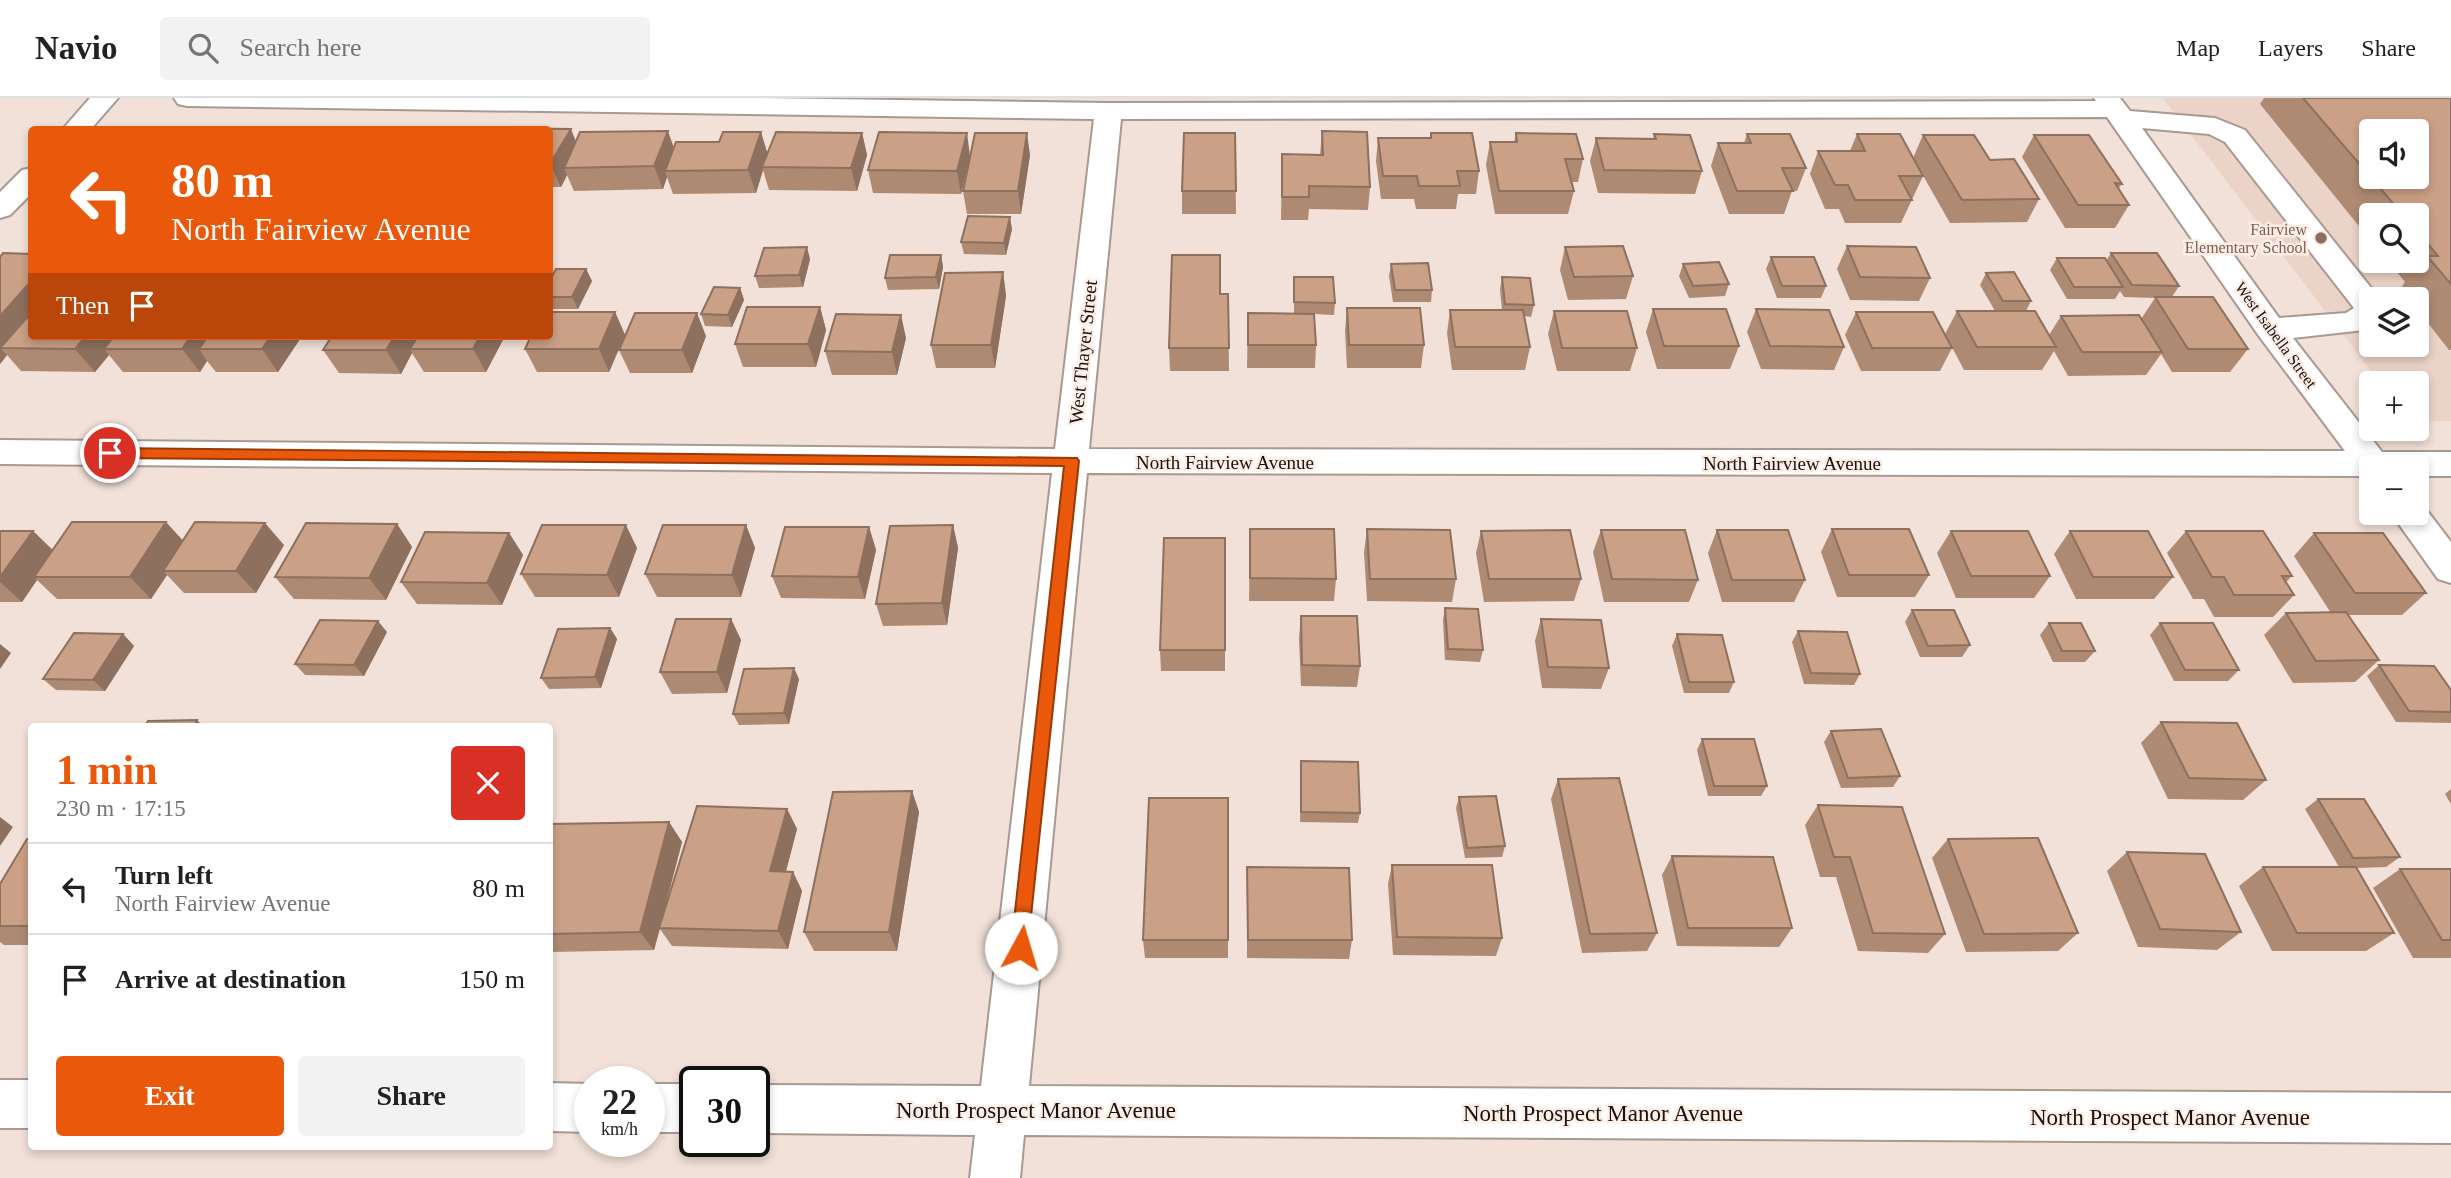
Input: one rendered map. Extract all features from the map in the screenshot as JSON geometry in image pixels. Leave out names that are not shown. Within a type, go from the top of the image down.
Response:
[{"type":"street","points":[[79,126],[105,98]]},
{"type":"street","points":[[187,98],[483,99],[1108,111],[2114,108],[2215,125],[2235,136],[2359,295]]},
{"type":"street","name":"West Isabella Street","points":[[2114,108],[2270,329],[2366,455]]},
{"type":"street","name":"West Thayer Street","points":[[995,1178],[1108,111]]},
{"type":"street","points":[[0,209],[28,180]]},
{"type":"street","points":[[2270,329],[2353,323],[2359,319]]},
{"type":"street","name":"North Fairview Avenue","points":[[0,452],[1072,461],[2359,466]]},
{"type":"street","name":"North Fairview Avenue","points":[[2429,465],[2451,464]]},
{"type":"street","points":[[2418,525],[2451,569]]},
{"type":"street","points":[[0,1104],[28,1104]]},
{"type":"street","points":[[553,1107],[574,1108]]},
{"type":"street","name":"North Prospect Manor Avenue","points":[[770,1108],[2451,1118]]},
{"type":"shaded area","name":"Fairview Elementary School","points":[[2163,98],[2451,98],[2451,421],[2429,421],[2429,371],[2371,371],[2360,357],[2429,357],[2429,287],[2359,287],[2359,355]]},
{"type":"building","points":[[2303,98],[2451,98],[2451,284],[2429,258],[2429,256],[2438,256],[2429,245],[2429,203],[2393,203],[2381,189],[2429,189],[2429,119],[2359,119],[2359,164]]},
{"type":"building","points":[[553,129],[571,129],[553,159]]},
{"type":"building","points":[[668,131],[654,166],[564,168],[580,132]]},
{"type":"building","points":[[1322,131],[1367,132],[1370,187],[1309,186],[1309,197],[1282,197],[1282,154],[1323,155]]},
{"type":"building","points":[[723,132],[761,132],[748,170],[665,171],[676,142],[719,142]]},
{"type":"building","points":[[776,132],[862,133],[851,168],[762,167]]},
{"type":"building","points":[[879,132],[967,133],[957,171],[868,170]]},
{"type":"building","points":[[975,133],[1027,133],[1018,191],[963,191]]},
{"type":"building","points":[[1184,133],[1235,133],[1236,191],[1182,191]]},
{"type":"building","points":[[1431,133],[1472,133],[1479,171],[1457,171],[1460,186],[1419,186],[1417,176],[1383,176],[1378,138],[1431,138]]},
{"type":"building","points":[[1516,133],[1576,134],[1583,159],[1565,159],[1574,191],[1499,191],[1490,142],[1517,142]]},
{"type":"building","points":[[1654,134],[1690,135],[1702,171],[1604,170],[1596,138],[1656,139]]},
{"type":"building","points":[[1747,134],[1790,134],[1806,168],[1782,168],[1793,191],[1737,191],[1718,143],[1751,143]]},
{"type":"building","points":[[1857,134],[1900,134],[1923,176],[1899,176],[1912,200],[1855,200],[1848,185],[1835,185],[1818,151],[1865,151]]},
{"type":"building","points":[[1923,135],[1974,135],[1990,160],[2014,159],[2039,199],[1962,200]]},
{"type":"building","points":[[2034,135],[2089,135],[2122,184],[2115,183],[2129,205],[2078,205]]},
{"type":"building","points":[[968,216],[1010,217],[1004,243],[961,242]]},
{"type":"building","points":[[1623,246],[1633,276],[1574,277],[1565,247]]},
{"type":"building","points":[[1847,246],[1916,247],[1930,278],[1860,277]]},
{"type":"building","points":[[807,247],[799,275],[755,276],[764,248]]},
{"type":"building","points":[[3,253],[28,254],[28,284],[0,316],[0,257]]},
{"type":"building","points":[[2111,253],[2157,253],[2179,286],[2132,285]]},
{"type":"building","points":[[890,255],[941,255],[936,277],[885,278]]},
{"type":"building","points":[[1172,255],[1220,255],[1220,294],[1228,294],[1229,348],[1169,348]]},
{"type":"building","points":[[1771,257],[1814,257],[1826,286],[1782,286]]},
{"type":"building","points":[[2057,258],[2105,258],[2123,287],[2074,287]]},
{"type":"building","points":[[1719,262],[1729,284],[1693,286],[1683,264]]},
{"type":"building","points":[[1428,263],[1432,290],[1395,290],[1391,264]]},
{"type":"building","points":[[556,269],[586,269],[572,297],[553,297],[553,274]]},
{"type":"building","points":[[1003,272],[991,345],[931,345],[945,273]]},
{"type":"building","points":[[2014,272],[2031,301],[2003,301],[1986,273]]},
{"type":"building","points":[[1294,277],[1333,277],[1335,303],[1294,302]]},
{"type":"building","points":[[1502,277],[1530,278],[1534,305],[1505,304]]},
{"type":"building","points":[[714,287],[740,288],[728,315],[701,314]]},
{"type":"building","points":[[2155,297],[2213,297],[2248,349],[2188,349]]},
{"type":"building","points":[[747,307],[820,307],[808,344],[735,344]]},
{"type":"building","points":[[1347,308],[1420,308],[1424,345],[1349,345]]},
{"type":"building","points":[[1653,309],[1726,309],[1739,346],[1664,346]]},
{"type":"building","points":[[1756,309],[1829,310],[1844,347],[1770,346]]},
{"type":"building","points":[[1450,310],[1523,310],[1530,347],[1455,347]]},
{"type":"building","points":[[1554,311],[1627,311],[1637,348],[1562,348]]},
{"type":"building","points":[[1957,311],[2035,311],[2056,347],[1977,347]]},
{"type":"building","points":[[553,312],[615,312],[599,349],[525,349],[529,340],[553,340]]},
{"type":"building","points":[[1856,312],[1933,312],[1952,348],[1872,348]]},
{"type":"building","points":[[635,313],[697,313],[682,350],[619,350]]},
{"type":"building","points":[[1248,313],[1314,314],[1316,345],[1248,345]]},
{"type":"building","points":[[836,314],[901,315],[892,352],[825,351]]},
{"type":"building","points":[[2139,315],[2162,352],[2082,352],[2061,316]]},
{"type":"building","points":[[28,316],[28,340],[83,340],[75,349],[0,348]]},
{"type":"building","points":[[111,340],[188,340],[182,349],[104,349]]},
{"type":"building","points":[[205,340],[268,340],[262,349],[199,349]]},
{"type":"building","points":[[329,340],[392,340],[386,350],[323,350]]},
{"type":"building","points":[[416,340],[478,340],[473,349],[410,349]]},
{"type":"building","points":[[72,522],[166,522],[130,577],[34,577]]},
{"type":"building","points":[[195,522],[265,523],[236,571],[163,571]]},
{"type":"building","points":[[306,523],[397,524],[369,578],[275,577]]},
{"type":"building","points":[[542,525],[626,525],[607,575],[521,574]]},
{"type":"building","points":[[663,525],[746,525],[732,575],[645,574]]},
{"type":"building","points":[[953,525],[942,603],[876,604],[890,526]]},
{"type":"building","points":[[785,527],[869,527],[858,577],[772,576]]},
{"type":"building","points":[[1250,529],[1334,529],[1336,579],[1250,578]]},
{"type":"building","points":[[1367,529],[1450,530],[1456,579],[1370,579]]},
{"type":"building","points":[[1832,529],[1909,529],[1929,575],[1849,575]]},
{"type":"building","points":[[1570,530],[1581,579],[1489,579],[1481,531]]},
{"type":"building","points":[[1601,530],[1685,530],[1698,580],[1612,579]]},
{"type":"building","points":[[1717,530],[1788,530],[1805,580],[1732,580]]},
{"type":"building","points":[[0,531],[33,531],[0,577]]},
{"type":"building","points":[[1951,531],[2028,531],[2050,576],[1971,576]]},
{"type":"building","points":[[2070,531],[2148,531],[2173,577],[2093,577]]},
{"type":"building","points":[[2186,531],[2263,531],[2292,576],[2282,576],[2294,595],[2234,595],[2224,577],[2212,577]]},
{"type":"building","points":[[425,532],[509,533],[487,583],[401,582]]},
{"type":"building","points":[[2314,533],[2383,533],[2426,593],[2355,593]]},
{"type":"building","points":[[1164,538],[1225,538],[1225,650],[1160,650]]},
{"type":"building","points":[[1445,608],[1478,609],[1483,650],[1448,649]]},
{"type":"building","points":[[1912,610],[1954,610],[1970,645],[1928,646]]},
{"type":"building","points":[[2346,612],[2379,660],[2316,661],[2286,613]]},
{"type":"building","points":[[1301,616],[1357,616],[1360,666],[1302,665]]},
{"type":"building","points":[[676,619],[731,619],[717,672],[660,672]]},
{"type":"building","points":[[1541,619],[1601,620],[1609,668],[1548,667]]},
{"type":"building","points":[[320,620],[378,621],[354,665],[295,664]]},
{"type":"building","points":[[2049,623],[2081,623],[2095,651],[2062,651]]},
{"type":"building","points":[[2160,623],[2213,623],[2239,670],[2185,670]]},
{"type":"building","points":[[610,628],[595,677],[541,678],[558,629]]},
{"type":"building","points":[[1798,631],[1847,632],[1860,674],[1811,673]]},
{"type":"building","points":[[74,633],[123,634],[93,680],[43,679]]},
{"type":"building","points":[[1677,634],[1722,635],[1734,682],[1689,682]]},
{"type":"building","points":[[2379,665],[2434,666],[2451,690],[2451,712],[2409,711]]},
{"type":"building","points":[[794,668],[784,713],[733,714],[744,669]]},
{"type":"building","points":[[197,720],[196,723],[147,723]]},
{"type":"building","points":[[2161,722],[2237,723],[2266,780],[2189,778]]},
{"type":"building","points":[[1881,729],[1900,776],[1848,778],[1831,731]]},
{"type":"building","points":[[1702,739],[1754,739],[1767,786],[1714,786]]},
{"type":"building","points":[[1301,761],[1358,762],[1360,813],[1301,812]]},
{"type":"building","points":[[1619,778],[1657,933],[1590,934],[1558,779]]},
{"type":"building","points":[[912,791],[889,932],[804,932],[833,792]]},
{"type":"building","points":[[1496,796],[1505,846],[1467,848],[1459,797]]},
{"type":"building","points":[[1149,798],[1228,798],[1228,940],[1143,940]]},
{"type":"building","points":[[2318,799],[2364,799],[2400,857],[2353,858]]},
{"type":"building","points":[[1818,805],[1902,807],[1945,934],[1873,933],[1850,857],[1834,857]]},
{"type":"building","points":[[697,806],[787,809],[770,871],[793,872],[778,931],[659,928]]},
{"type":"building","points":[[669,822],[640,932],[553,934],[553,824]]},
{"type":"building","points":[[2038,838],[2078,933],[1984,934],[1948,839]]},
{"type":"building","points":[[28,839],[28,926],[0,926],[0,884]]},
{"type":"building","points":[[2127,852],[2205,854],[2241,932],[2160,929]]},
{"type":"building","points":[[1672,856],[1773,857],[1792,928],[1688,928]]},
{"type":"building","points":[[1392,865],[1492,865],[1502,938],[1397,937]]},
{"type":"building","points":[[1247,867],[1349,868],[1352,940],[1248,940]]},
{"type":"building","points":[[2263,867],[2356,867],[2394,933],[2297,933]]},
{"type":"building","points":[[2400,869],[2451,869],[2451,940],[2442,940]]},
{"type":"place","name":"Fairview Elementary School","points":[[2321,238]]},
{"type":"route","points":[[110,453],[1072,461],[1021,948]]}]
